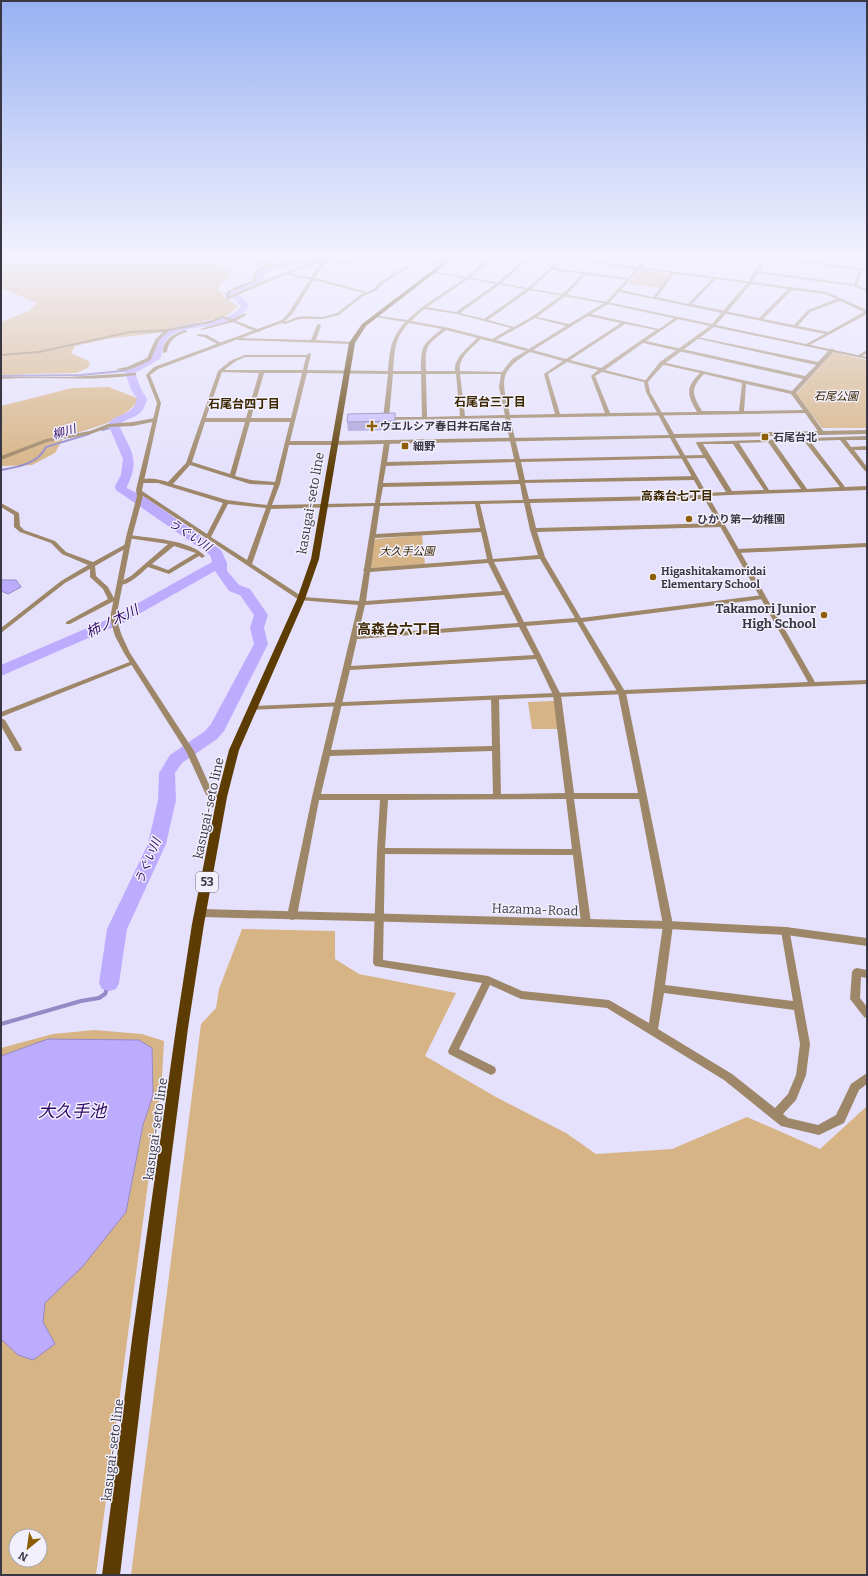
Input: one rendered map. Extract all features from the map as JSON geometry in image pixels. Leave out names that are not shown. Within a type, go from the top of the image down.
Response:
[{"type":"main road","name":"kasugai-seto line","points":[[111,1575],[141,1331],[182,1028],[222,797],[234,750],[301,599],[315,559],[335,442],[342,420],[347,372],[352,343],[357,334],[364,328]]},
{"type":"street","points":[[1,355],[44,351],[130,332],[168,330],[180,328]]},
{"type":"street","points":[[165,352],[165,348],[170,340],[178,333],[208,328]]},
{"type":"street","points":[[249,328],[258,331]]},
{"type":"street","points":[[222,797],[209,793],[203,775],[186,745],[132,663],[115,627],[113,618],[114,600],[120,584],[128,541],[140,496],[139,490],[159,404],[148,378],[151,371],[266,328]]},
{"type":"street","points":[[313,342],[319,328]]},
{"type":"street","points":[[386,419],[394,338],[403,328]]},
{"type":"street","points":[[425,418],[423,352],[424,348],[433,337],[444,328],[646,382]]},
{"type":"street","points":[[492,341],[515,328]]},
{"type":"street","points":[[568,328],[514,360],[503,373],[501,387],[526,501],[533,530],[542,557],[622,693],[668,925],[653,1030]]},
{"type":"street","points":[[558,415],[546,374],[617,328]]},
{"type":"street","points":[[647,328],[660,330]]},
{"type":"street","points":[[608,414],[593,376],[663,328]]},
{"type":"street","points":[[711,328],[654,370],[646,382],[648,392],[695,478],[738,551],[813,685]]},
{"type":"street","points":[[721,328],[867,358]]},
{"type":"street","points":[[802,328],[828,333]]},
{"type":"street","points":[[808,345],[838,328]]},
{"type":"street","points":[[118,369],[128,368],[149,359],[153,345],[168,330]]},
{"type":"street","points":[[199,335],[205,335],[221,344]]},
{"type":"street","points":[[237,338],[352,343]]},
{"type":"street","points":[[463,417],[456,372],[457,365],[460,358],[480,338]]},
{"type":"street","points":[[697,338],[819,364]]},
{"type":"street","points":[[158,339],[170,340]]},
{"type":"street","points":[[643,342],[806,378]]},
{"type":"street","points":[[793,393],[832,350]]},
{"type":"street","points":[[859,356],[867,351]]},
{"type":"street","points":[[170,484],[189,463],[220,371],[240,357],[245,356],[308,355],[277,484],[249,564]]},
{"type":"street","points":[[662,363],[793,393],[822,432]]},
{"type":"street","points":[[220,371],[503,373]]},
{"type":"street","points":[[232,476],[262,371]]},
{"type":"street","points":[[700,412],[691,396],[690,388],[693,382],[703,373]]},
{"type":"street","points":[[1,378],[134,374]]},
{"type":"street","points":[[742,412],[744,382]]},
{"type":"street","points":[[379,419],[806,410]]},
{"type":"street","points":[[1,458],[46,441],[91,432],[108,426],[155,420]]},
{"type":"street","points":[[204,420],[292,420]]},
{"type":"street","points":[[287,442],[387,442],[867,432]]},
{"type":"street","points":[[841,438],[866,468]]},
{"type":"street","points":[[730,493],[699,443],[867,438]]},
{"type":"street","points":[[806,440],[844,489]]},
{"type":"street","points":[[770,441],[805,490]]},
{"type":"street","points":[[292,916],[316,797],[328,753],[353,637],[362,603],[387,442]]},
{"type":"street","points":[[735,442],[768,492]]},
{"type":"street","points":[[849,449],[867,448]]},
{"type":"street","points":[[384,464],[708,456]]},
{"type":"street","points":[[189,463],[250,482],[277,484]]},
{"type":"street","points":[[380,485],[695,478]]},
{"type":"street","points":[[142,481],[158,481],[226,502],[269,506],[324,506],[706,496],[730,493],[867,488]]},
{"type":"street","points":[[140,496],[208,537],[301,599],[362,603],[505,593]]},
{"type":"street","points":[[208,537],[226,502]]},
{"type":"street","points":[[478,502],[490,561],[557,695],[586,923]]},
{"type":"street","points":[[1,505],[17,514],[17,527],[22,531],[53,542],[64,553],[92,565]]},
{"type":"street","points":[[533,530],[722,525]]},
{"type":"street","points":[[373,536],[483,530]]},
{"type":"street","points":[[1,631],[63,582],[128,541],[172,544],[186,547],[201,555],[169,572],[148,565]]},
{"type":"street","points":[[120,584],[148,565],[172,544]]},
{"type":"street","points":[[738,551],[867,545]]},
{"type":"street","points":[[366,570],[542,557]]},
{"type":"street","points":[[92,565],[92,577],[106,588],[114,600]]},
{"type":"street","points":[[353,637],[580,620],[763,597]]},
{"type":"street","points":[[68,623],[114,600]]},
{"type":"street","points":[[347,668],[537,657]]},
{"type":"street","points":[[1,715],[132,663]]},
{"type":"street","points":[[252,708],[867,682]]},
{"type":"street","points":[[495,698],[497,796]]},
{"type":"street","points":[[1,720],[18,749]]},
{"type":"street","points":[[328,753],[496,748]]},
{"type":"street","points":[[384,796],[378,963],[488,980],[521,995],[609,1004],[728,1077],[785,1122],[819,1130],[840,1119],[855,1087],[867,1078]]},
{"type":"street","points":[[316,797],[643,796]]},
{"type":"street","points":[[381,851],[577,852]]},
{"type":"street","name":"Hazama-Road","points":[[201,913],[668,925],[786,931],[867,942]]},
{"type":"street","points":[[776,1114],[792,1097],[801,1075],[805,1044],[786,931]]},
{"type":"street","points":[[867,974],[857,972],[855,999],[867,1014]]},
{"type":"street","points":[[488,980],[453,1051],[491,1070]]},
{"type":"street","points":[[660,988],[798,1006]]},
{"type":"green space","points":[[1,328],[178,328],[166,332],[107,339],[75,346],[71,353],[90,362],[88,368],[76,373],[25,374],[1,377]]},
{"type":"green space","name":"石尾公園","points":[[833,352],[867,360],[867,428],[822,428],[796,394]]},
{"type":"green space","points":[[109,387],[139,399],[124,414],[115,419],[105,424],[64,437],[55,453],[32,465],[1,466],[1,406],[72,388]]},
{"type":"green space","name":"大久手公園","points":[[422,535],[425,564],[370,567],[375,539]]},
{"type":"green space","points":[[554,701],[558,729],[532,729],[528,702]]},
{"type":"green space","points":[[242,929],[335,931],[335,959],[359,974],[456,993],[425,1056],[496,1097],[566,1133],[596,1154],[672,1149],[747,1117],[820,1149],[867,1106],[867,1575],[131,1575],[201,1024],[216,1008],[219,989]]},
{"type":"green space","points":[[94,1030],[142,1034],[164,1041],[162,1078],[96,1575],[1,1575],[1,1048],[53,1034]]},
{"type":"water","points":[[1,580],[16,580],[21,587],[8,594],[1,591]]},
{"type":"water","name":"大久手池","points":[[48,1039],[139,1040],[152,1048],[153,1095],[143,1125],[126,1212],[83,1266],[45,1303],[43,1322],[55,1344],[33,1360],[18,1355],[1,1339],[1,1056]]},
{"type":"building","points":[[395,413],[395,421],[347,422],[348,414]]},
{"type":"waterway","name":"うぐい川","points":[[185,328],[175,330],[165,336],[157,346],[157,357],[136,368],[130,373],[136,389],[142,399],[138,410],[117,420],[113,424],[129,459],[127,475],[121,486],[122,490],[142,501],[216,553],[219,564]]},
{"type":"waterway","points":[[1,376],[81,375],[132,370]]},
{"type":"waterway","name":"柳川","points":[[102,430],[114,427]]},
{"type":"waterway","name":"柳川","points":[[1,470],[27,464],[38,457],[46,447],[89,434]]},
{"type":"waterway","name":"柿ノ木川","points":[[1,671],[118,620],[219,564]]},
{"type":"waterway","name":"うぐい川","points":[[109,983],[117,929],[157,844],[167,800],[167,773],[176,759],[211,735],[218,727],[261,644],[257,628],[261,615],[245,592],[234,588],[221,571],[219,564]]},
{"type":"waterway","points":[[1,1024],[81,1001],[99,998],[105,994],[109,983]]},
{"type":"place","name":"ウエルシア春日井石尾台店","points":[[372,426]]},
{"type":"place","name":"石尾台北","points":[[765,437]]},
{"type":"place","name":"細野","points":[[405,446]]},
{"type":"place","name":"ひかり第一幼稚園","points":[[689,519]]},
{"type":"place","name":"Higashitakamoridai Elementary School","points":[[653,577]]},
{"type":"place","name":"Takamori Junior High School","points":[[824,615]]},
{"type":"district","name":"石尾台三丁目","points":[[490,402]]},
{"type":"district","name":"石尾台四丁目","points":[[244,404]]},
{"type":"district","name":"高森台七丁目","points":[[677,496]]},
{"type":"district","name":"高森台六丁目","points":[[399,629]]}]
